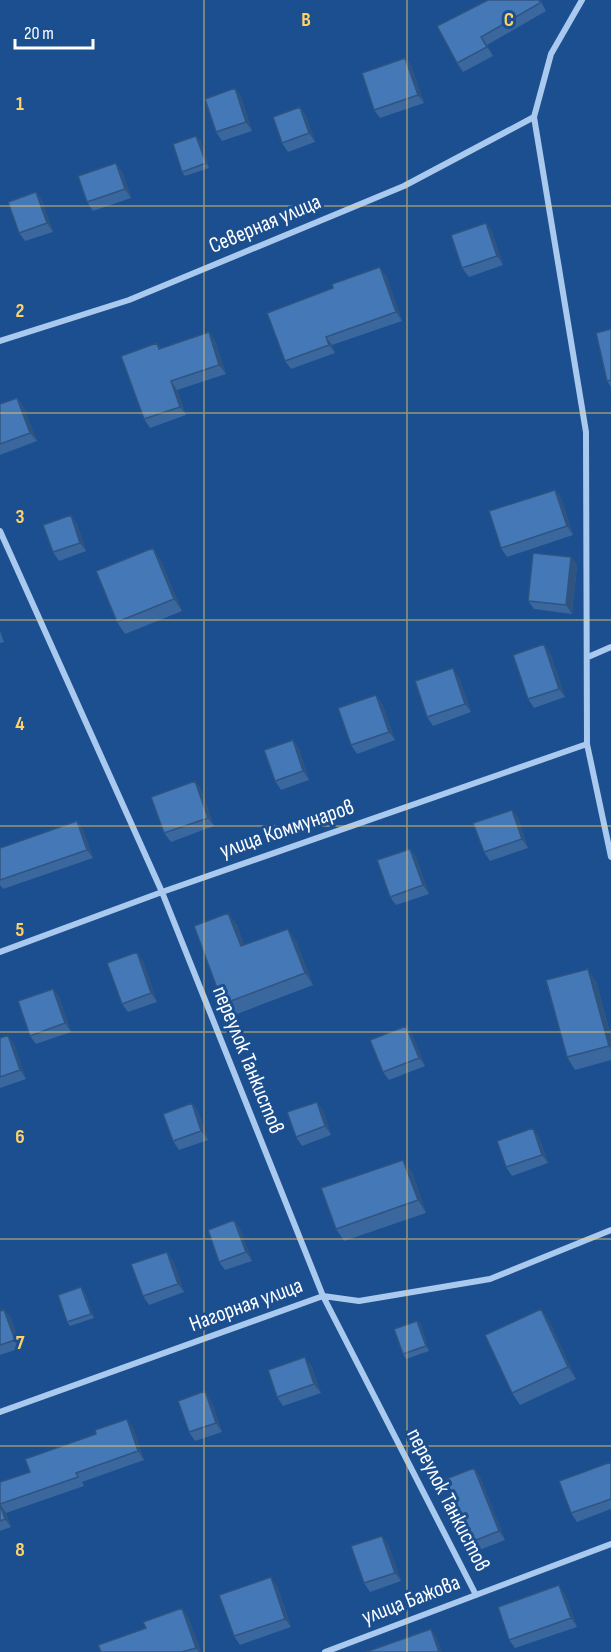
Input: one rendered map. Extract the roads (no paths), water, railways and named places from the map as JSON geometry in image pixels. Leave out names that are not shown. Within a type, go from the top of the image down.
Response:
[{"type":"street","points":[[582,0],[551,54],[534,117],[586,432],[587,744],[611,857]]},
{"type":"street","name":"Северная улица","points":[[0,341],[129,300],[393,190],[534,117]]},
{"type":"street","name":"переулок Танкистов","points":[[0,531],[162,892],[323,1296],[476,1595]]},
{"type":"street","points":[[588,657],[611,647]]},
{"type":"street","name":"улица Коммунаров","points":[[0,952],[162,892],[587,744]]},
{"type":"street","name":"Нагорная улица","points":[[0,1412],[323,1296],[359,1301],[490,1279],[611,1230]]},
{"type":"street","name":"улица Бажова","points":[[325,1652],[611,1544]]}]
